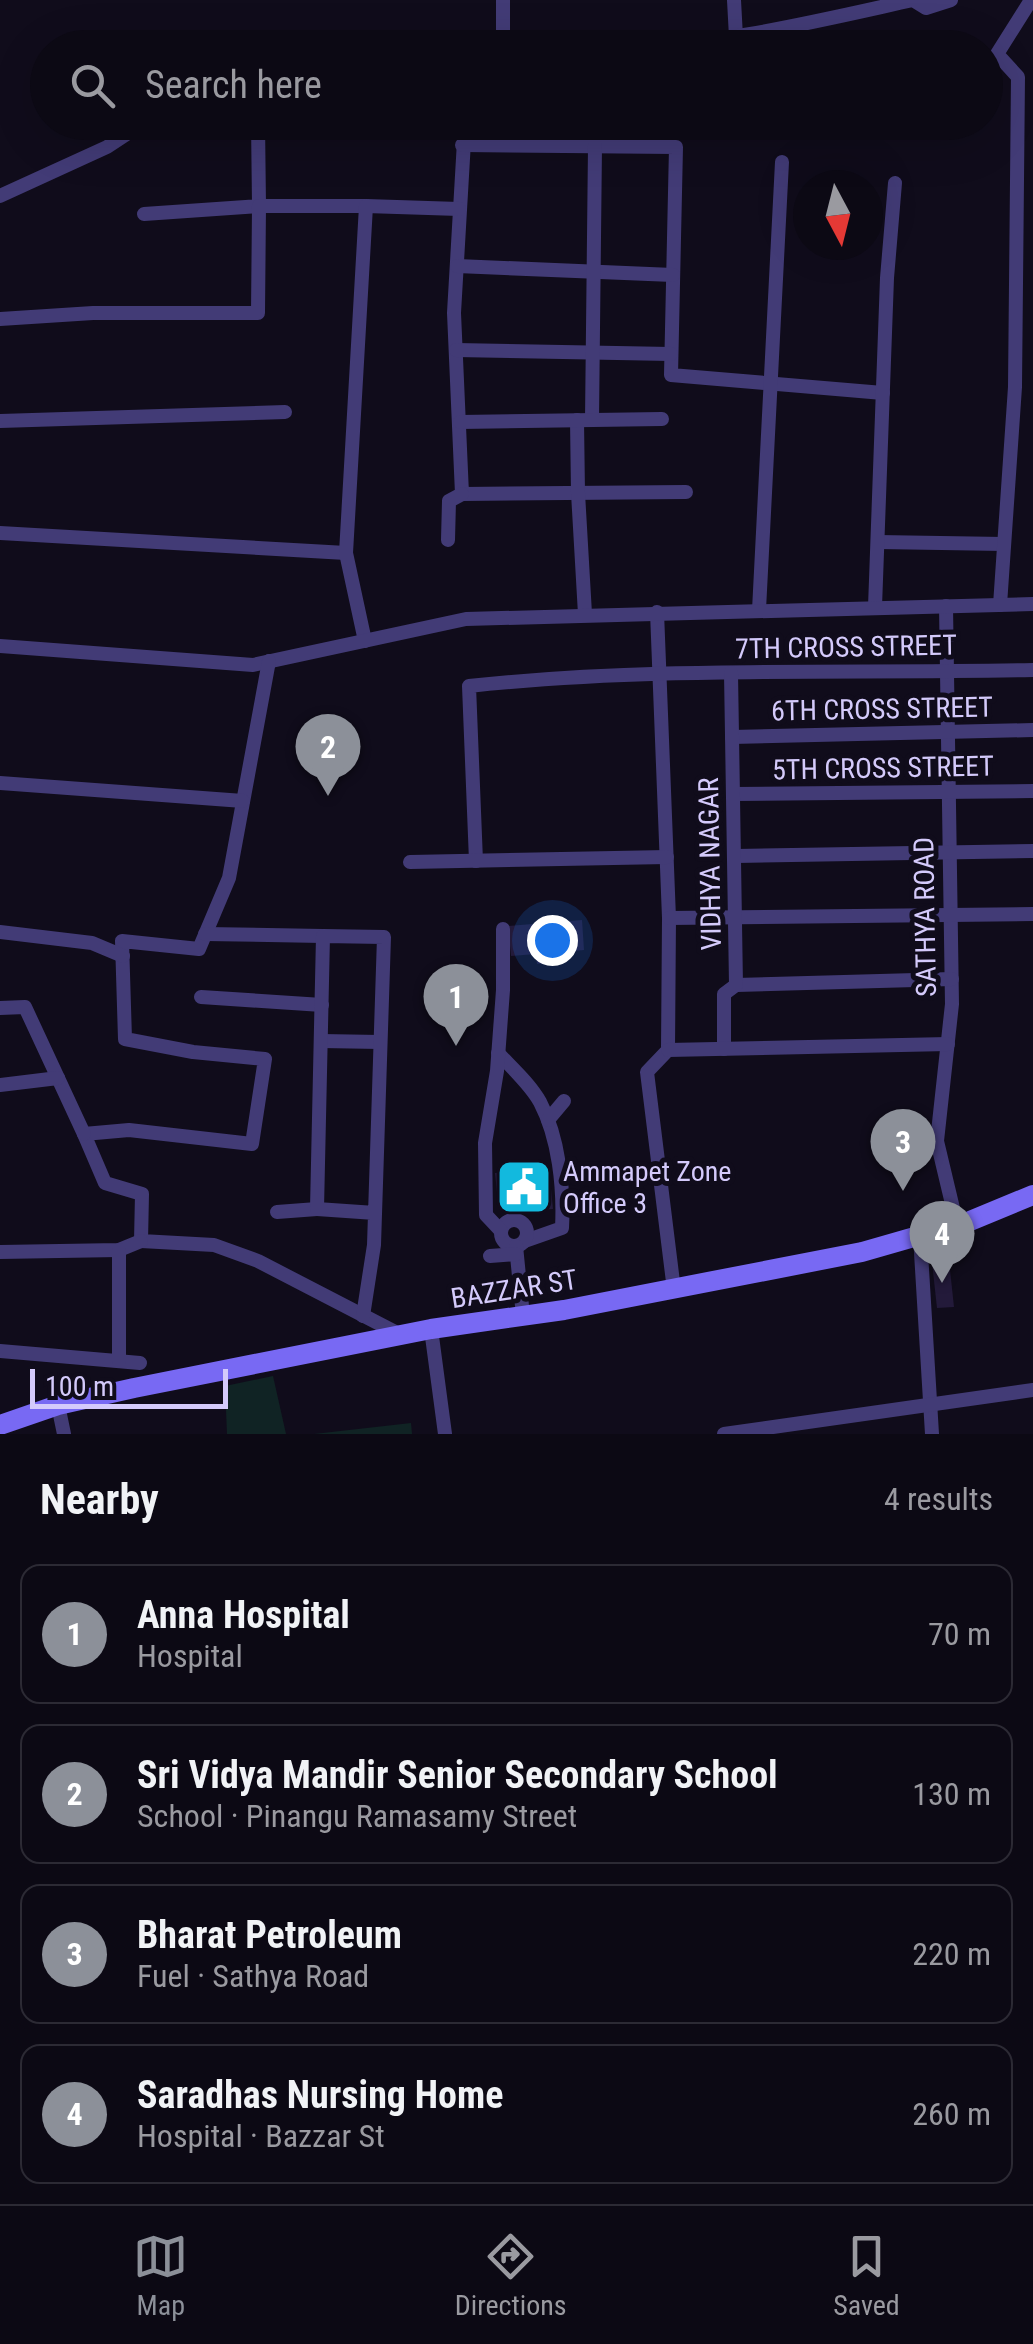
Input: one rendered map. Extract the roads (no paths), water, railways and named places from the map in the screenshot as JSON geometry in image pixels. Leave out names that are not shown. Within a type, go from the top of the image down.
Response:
[{"type":"main road","name":"BAZZAR ST","points":[[0,1425],[58,1405],[430,1329],[674,1290],[862,1252],[957,1225],[1033,1195]]},
{"type":"street","points":[[503,0],[503,30]]},
{"type":"street","points":[[734,0],[736,30]]},
{"type":"street","points":[[786,30],[913,0],[926,8],[951,0]]},
{"type":"street","points":[[1003,42],[1031,0]]},
{"type":"street","points":[[1000,605],[1014,387],[1018,77],[1003,66]]},
{"type":"street","points":[[0,196],[117,140]]},
{"type":"street","points":[[0,318],[258,312],[258,140]]},
{"type":"street","points":[[462,140],[456,266],[462,494]]},
{"type":"street","points":[[462,145],[676,147],[671,375],[883,393]]},
{"type":"street","points":[[586,614],[578,493],[593,353],[596,146]]},
{"type":"street","points":[[759,610],[782,162]]},
{"type":"street","points":[[875,607],[886,278],[895,183]]},
{"type":"street","points":[[144,214],[259,206],[459,209]]},
{"type":"street","points":[[365,640],[346,553],[366,206]]},
{"type":"street","points":[[456,266],[673,274]]},
{"type":"street","points":[[456,350],[671,354]]},
{"type":"street","points":[[0,421],[285,412]]},
{"type":"street","points":[[460,422],[662,419]]},
{"type":"street","points":[[448,540],[449,501],[462,494],[686,492]]},
{"type":"street","points":[[0,533],[346,553]]},
{"type":"street","points":[[878,542],[1004,544]]},
{"type":"street","points":[[0,646],[253,665],[466,619],[1033,604]]},
{"type":"street","name":"SATHYA ROAD","points":[[946,606],[952,979],[937,1141],[957,1225]]},
{"type":"street","points":[[657,612],[669,918],[668,1050],[648,1072],[674,1290]]},
{"type":"street","points":[[84,1134],[129,1130],[252,1144],[265,1059],[193,1052],[125,1039],[122,940],[198,949],[229,878],[269,662]]},
{"type":"street","name":"7TH CROSS STREET","points":[[476,861],[468,686],[543,678],[660,674],[1033,670]]},
{"type":"street","name":"VIDHYA NAGAR","points":[[724,1049],[724,994],[736,985],[730,673]]},
{"type":"street","name":"6TH CROSS STREET","points":[[732,737],[1033,730]]},
{"type":"street","points":[[0,782],[243,801]]},
{"type":"street","name":"5TH CROSS STREET","points":[[734,794],[1033,791]]},
{"type":"street","points":[[736,856],[1033,850]]},
{"type":"street","points":[[410,862],[667,857]]},
{"type":"street","points":[[669,918],[1033,914]]},
{"type":"street","points":[[503,928],[498,1053],[485,1143],[486,1215],[502,1231],[506,1243],[519,1247]]},
{"type":"street","points":[[0,932],[92,943],[123,956]]},
{"type":"street","points":[[205,934],[384,937],[374,1245],[363,1316]]},
{"type":"street","points":[[317,1209],[324,936]]},
{"type":"street","points":[[736,985],[952,979]]},
{"type":"street","points":[[201,997],[322,1005]]},
{"type":"street","points":[[0,1008],[25,1007],[105,1183],[142,1194],[141,1240]]},
{"type":"street","points":[[321,1041],[380,1042]]},
{"type":"street","points":[[668,1050],[948,1044]]},
{"type":"street","points":[[490,1256],[562,1228],[560,1172],[548,1120],[538,1099],[498,1053]]},
{"type":"street","points":[[0,1085],[58,1078]]},
{"type":"street","points":[[548,1120],[564,1101]]},
{"type":"street","points":[[277,1212],[317,1209],[375,1213]]},
{"type":"street","points":[[502,1231],[505,1224],[517,1220],[527,1228],[519,1247],[524,1316]]},
{"type":"street","points":[[920,1236],[932,1434]]},
{"type":"street","points":[[0,1252],[119,1250],[141,1240],[214,1245],[258,1262],[401,1335]]},
{"type":"street","points":[[119,1250],[119,1361]]},
{"type":"street","points":[[430,1329],[445,1434]]},
{"type":"street","points":[[0,1351],[140,1363]]},
{"type":"street","points":[[724,1434],[1033,1390]]},
{"type":"street","points":[[58,1405],[64,1434]]},
{"type":"place","name":"Sri Vidya Mandir Senior Secondary School","points":[[328,796]]},
{"type":"place","name":"Anna Hospital","points":[[456,1046]]},
{"type":"place","name":"Ammapet Zone Office 3","points":[[524,1187]]},
{"type":"place","name":"Bharat Petroleum","points":[[903,1191]]},
{"type":"place","name":"Saradhas Nursing Home","points":[[942,1283]]}]
